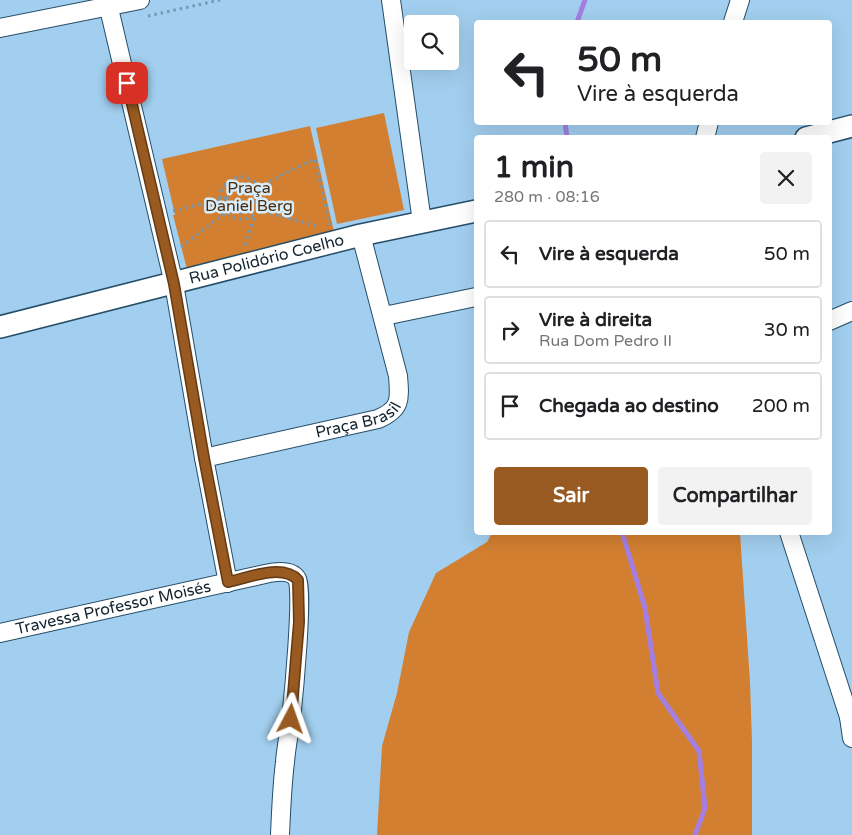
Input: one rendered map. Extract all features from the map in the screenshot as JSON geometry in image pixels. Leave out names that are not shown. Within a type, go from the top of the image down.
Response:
[{"type":"street","points":[[391,0],[422,222]]},
{"type":"street","points":[[734,20],[740,0]]},
{"type":"street","points":[[0,28],[108,3],[142,8]]},
{"type":"street","points":[[108,3],[174,284],[204,458],[228,582]]},
{"type":"street","points":[[818,135],[852,126]]},
{"type":"street","name":"Rua Polidório Coelho","points":[[0,327],[362,235],[474,211]]},
{"type":"street","name":"Praça Brasil","points":[[204,458],[378,419],[390,414],[396,407],[400,396],[398,376],[362,235]]},
{"type":"street","points":[[384,316],[474,297]]},
{"type":"street","points":[[832,320],[852,311]]},
{"type":"street","points":[[790,535],[851,714],[852,738]]},
{"type":"street","name":"Travessa Professor Moisés","points":[[0,633],[278,572],[294,575],[298,580],[299,600],[297,649],[285,761],[280,835]]},
{"type":"path","points":[[142,8],[220,0]]},
{"type":"path","points":[[258,188],[292,169],[315,159],[331,230]]},
{"type":"path","points":[[245,245],[256,212],[263,198],[256,182],[241,176],[225,182],[218,197],[225,213],[240,220],[249,218],[256,212]]},
{"type":"path","points":[[241,184],[252,188],[256,199],[251,209],[240,213],[230,209],[226,198],[231,188],[241,184]]},
{"type":"path","points":[[158,216],[226,198]]},
{"type":"path","points":[[256,212],[322,227]]},
{"type":"path","points":[[179,249],[225,213]]},
{"type":"path","points":[[176,240],[180,254]]},
{"type":"path","points":[[236,247],[254,243]]},
{"type":"green space","points":[[384,113],[404,210],[337,224],[316,128]]},
{"type":"green space","name":"Praça Daniel Berg","points":[[310,126],[335,236],[187,269],[173,215],[175,215],[162,159]]},
{"type":"green space","points":[[491,535],[740,535],[750,682],[752,835],[377,835],[382,746],[397,693],[409,632],[436,573],[487,542]]},
{"type":"waterway","points":[[578,20],[585,0]]},
{"type":"waterway","points":[[565,125],[567,135]]},
{"type":"waterway","points":[[623,535],[645,608],[658,693],[699,751],[705,808],[695,835]]},
{"type":"route","points":[[127,83],[174,284],[204,458],[228,582],[278,572],[287,572],[294,575],[298,580],[299,622],[291,719]]}]
